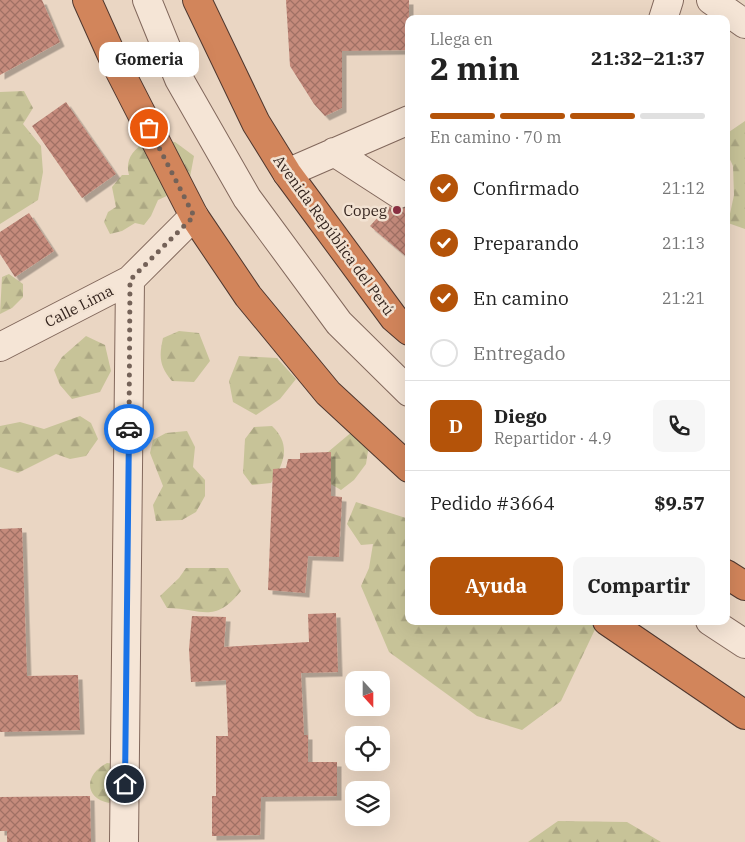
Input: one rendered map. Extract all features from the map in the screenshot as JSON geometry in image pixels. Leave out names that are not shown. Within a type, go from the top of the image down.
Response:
[{"type":"highway","points":[[87,0],[113,58],[194,216],[248,296],[328,393],[405,464]]},
{"type":"highway","name":"Avenida República del Perú","points":[[197,0],[256,123],[287,173],[394,318],[405,328]]},
{"type":"highway","points":[[613,625],[745,715]]},
{"type":"street","points":[[147,0],[179,78],[247,198],[339,323],[405,388]]},
{"type":"street","points":[[664,15],[669,0]]},
{"type":"street","points":[[711,0],[745,24]]},
{"type":"street","points":[[287,173],[405,122]]},
{"type":"street","points":[[334,152],[399,194]]},
{"type":"street","name":"Calle Lima","points":[[0,347],[130,280],[194,216]]},
{"type":"street","points":[[124,842],[130,280]]},
{"type":"street","points":[[716,625],[745,644]]},
{"type":"green space","points":[[24,91],[33,108],[23,124],[41,146],[43,172],[38,200],[0,224],[0,92]]},
{"type":"green space","points":[[745,121],[745,229],[730,224],[734,195],[733,166],[730,160],[730,131]]},
{"type":"green space","points":[[149,142],[175,142],[194,156],[190,177],[171,194],[158,200],[151,216],[144,225],[135,223],[122,231],[110,234],[104,222],[108,212],[116,207],[112,187],[122,175],[129,175],[128,165],[133,152]]},
{"type":"green space","points":[[9,274],[23,284],[23,297],[12,308],[0,314],[2,277]]},
{"type":"green space","points":[[179,331],[199,333],[210,361],[194,382],[172,381],[162,366],[161,350],[163,338]]},
{"type":"green space","points":[[86,336],[105,345],[111,371],[100,392],[72,399],[60,385],[54,370],[62,357]]},
{"type":"green space","points":[[239,356],[277,358],[296,379],[280,399],[256,415],[233,402],[229,381]]},
{"type":"green space","points":[[80,416],[91,423],[98,439],[86,456],[70,459],[56,454],[18,473],[0,467],[0,426],[20,422],[44,429]]},
{"type":"green space","points":[[272,426],[282,440],[284,447],[280,468],[271,483],[252,485],[243,473],[245,439],[254,427]]},
{"type":"green space","points":[[187,431],[195,447],[193,467],[205,480],[205,496],[196,512],[182,520],[156,521],[153,505],[163,486],[150,453],[153,440],[166,433]]},
{"type":"green space","points":[[353,431],[378,439],[368,451],[366,464],[354,480],[341,490],[329,483],[322,457]]},
{"type":"green space","points":[[356,502],[405,518],[405,625],[597,625],[561,701],[522,730],[477,716],[389,652],[361,586],[369,568],[373,544],[361,545],[347,524]]},
{"type":"green space","points":[[186,568],[228,568],[241,591],[223,608],[215,611],[200,612],[167,608],[160,596],[179,578]]},
{"type":"green space","points":[[107,763],[116,764],[121,793],[109,803],[95,796],[91,791],[90,785],[94,773]]},
{"type":"green space","points":[[558,821],[627,822],[661,842],[528,842]]},
{"type":"building","points":[[0,0],[42,0],[60,42],[0,75]]},
{"type":"building","points":[[286,0],[409,0],[409,15],[405,15],[405,50],[342,51],[342,108],[325,116],[314,104],[290,66]]},
{"type":"building","points":[[66,102],[116,174],[82,198],[32,126]]},
{"type":"building","name":"Copeg","points":[[388,206],[399,210],[405,208],[405,256],[370,226]]},
{"type":"building","points":[[29,213],[54,251],[15,277],[0,254],[0,232]]},
{"type":"building","points":[[331,452],[331,496],[342,497],[339,557],[308,556],[305,593],[268,590],[273,469],[286,468],[288,459],[300,459],[300,453]]},
{"type":"building","points":[[22,528],[27,676],[78,675],[80,730],[0,732],[0,529]]},
{"type":"building","points":[[336,613],[338,672],[301,673],[304,735],[308,735],[308,762],[337,762],[337,796],[261,797],[260,835],[212,836],[212,796],[216,796],[216,736],[228,736],[226,680],[191,682],[189,649],[192,616],[226,617],[224,647],[309,642],[308,614]]},
{"type":"building","points":[[90,796],[91,842],[7,842],[7,831],[0,831],[0,797]]},
{"type":"way so far","points":[[129,429],[130,280],[194,216],[149,128]]},
{"type":"place","name":"Gomeria","points":[[149,128]]},
{"type":"place","name":"Copeg","points":[[397,210]]},
{"type":"route","points":[[125,784],[129,429]]}]
